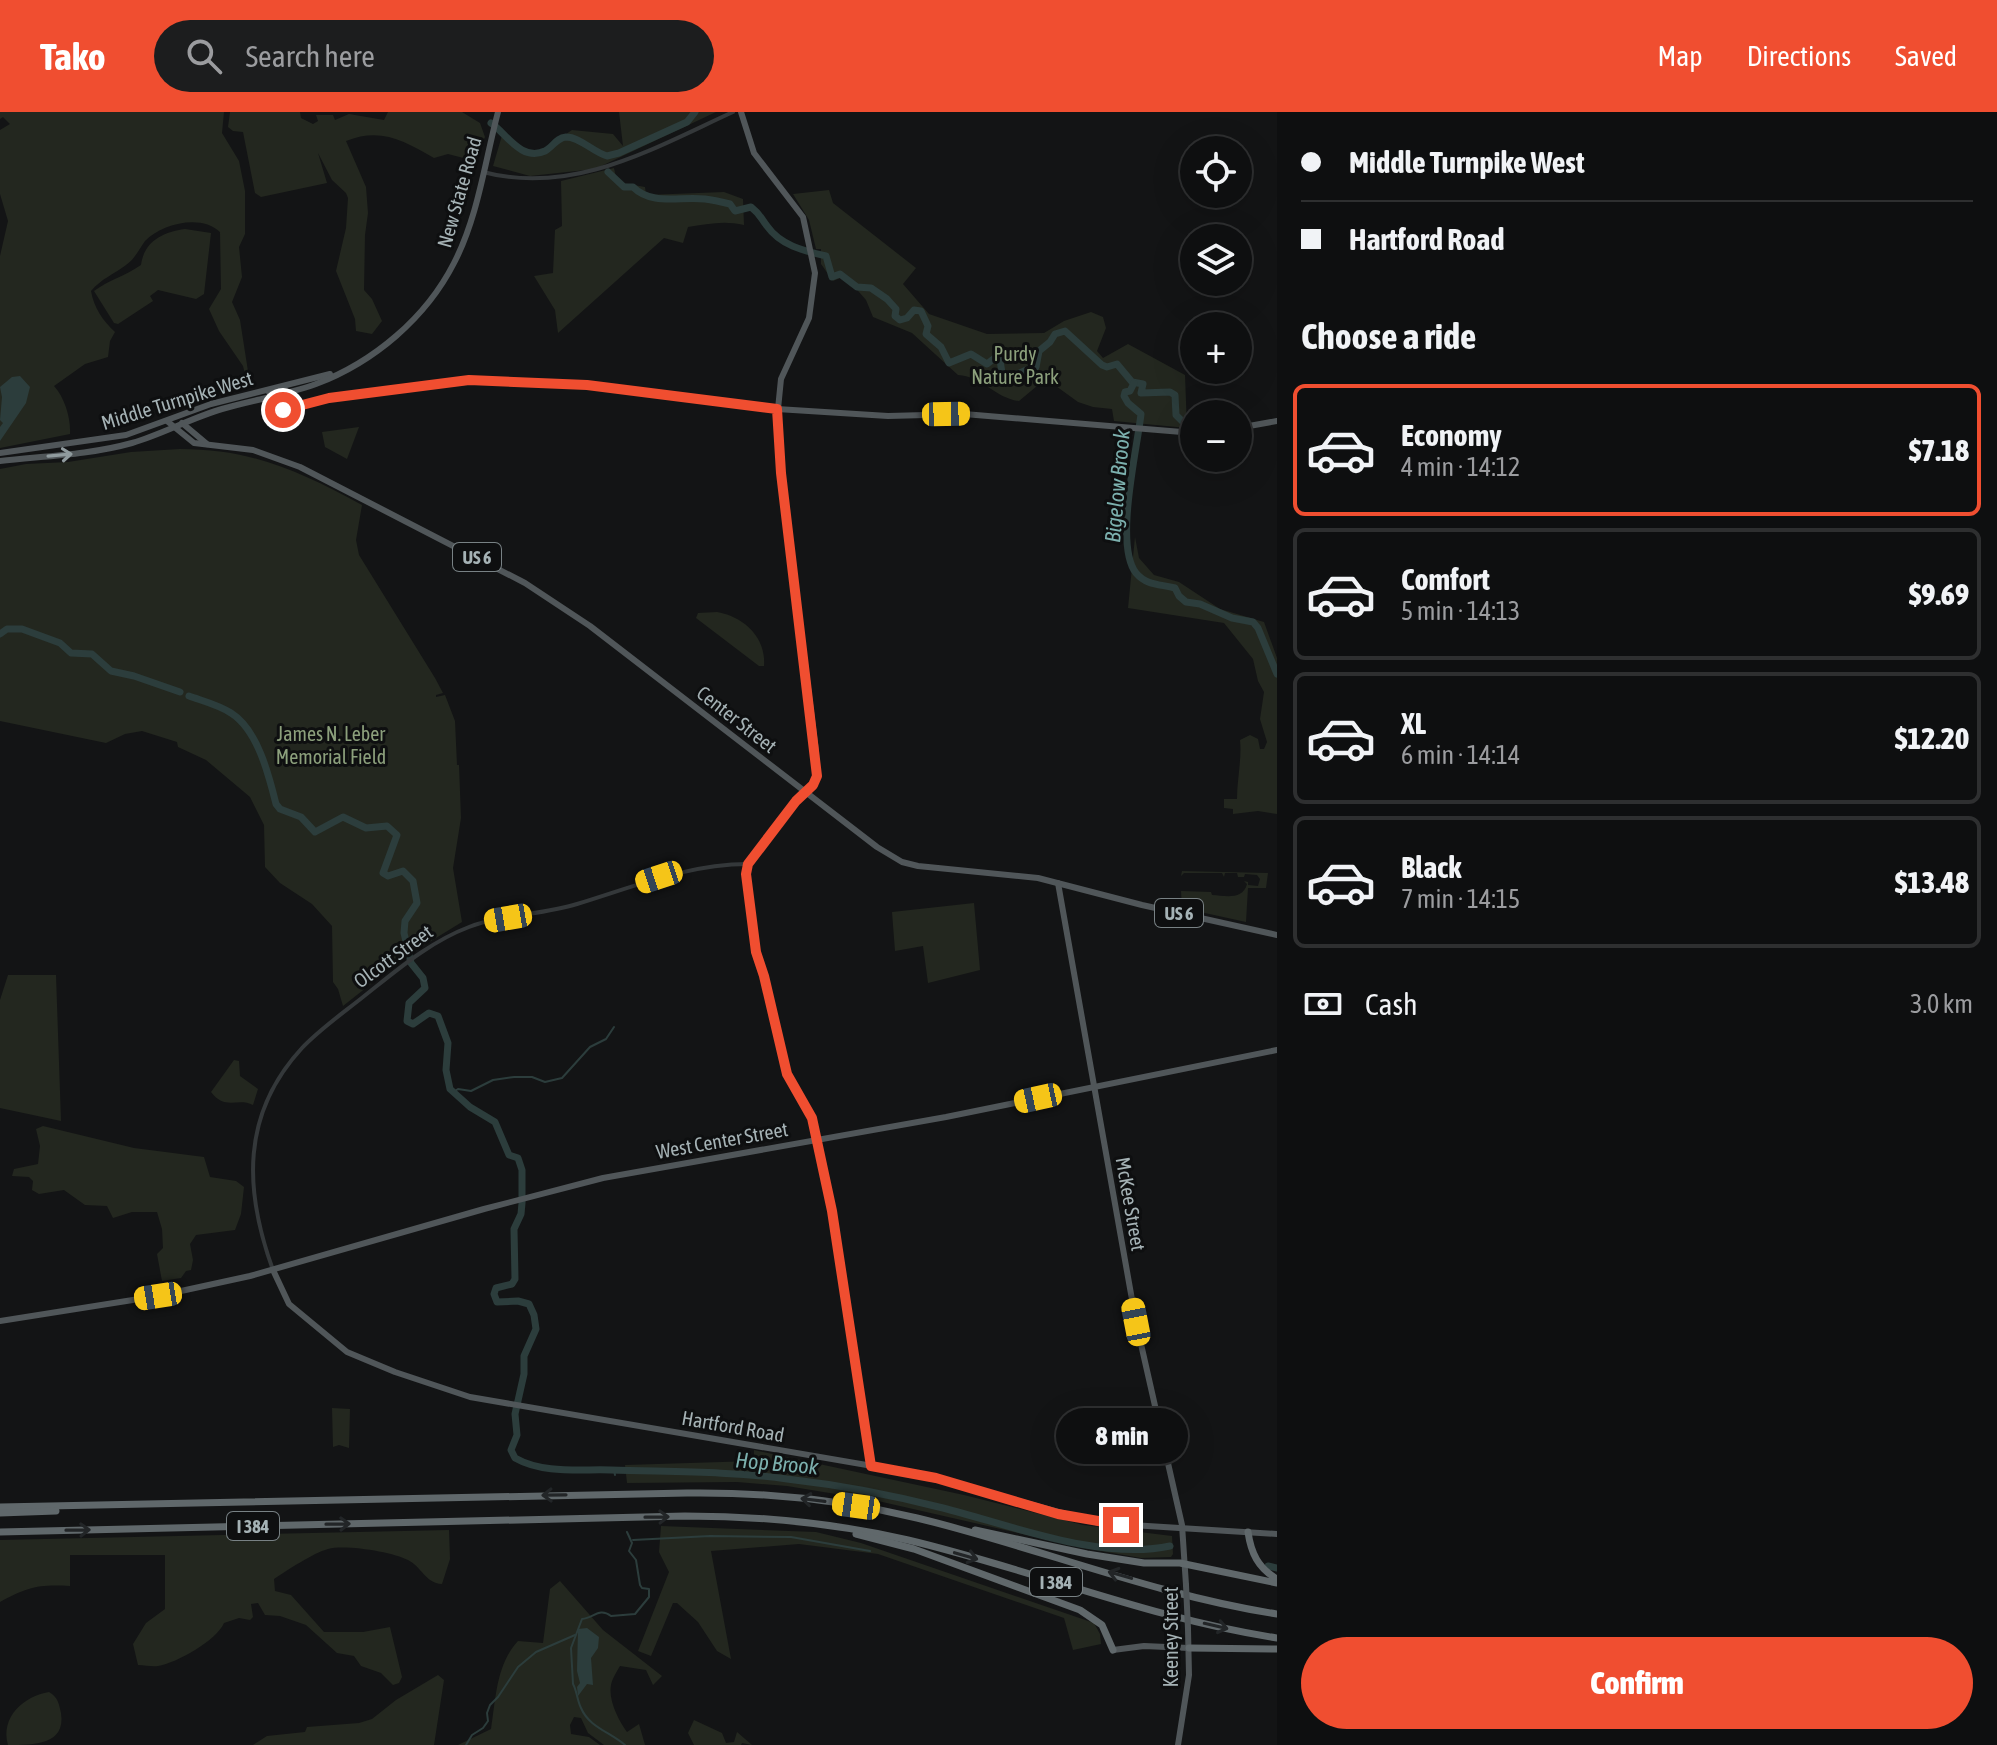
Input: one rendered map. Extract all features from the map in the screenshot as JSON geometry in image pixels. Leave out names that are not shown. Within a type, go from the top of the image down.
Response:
[{"type":"highway","name":"I 384","points":[[0,1510],[701,1492],[769,1495],[872,1508],[956,1528],[1197,1597],[1277,1614]]},
{"type":"highway","name":"I 384","points":[[0,1532],[713,1516],[776,1519],[835,1526],[917,1542],[1190,1620],[1277,1638]]},
{"type":"highway","points":[[835,1526],[914,1549],[1080,1610],[1100,1623],[1108,1634],[1113,1650]]},
{"type":"highway","points":[[956,1528],[1128,1561],[1185,1563],[1277,1581]]},
{"type":"highway","points":[[1248,1532],[1255,1559],[1277,1581]]},
{"type":"highway","points":[[1189,1648],[1277,1649]]},
{"type":"main road","points":[[741,112],[754,153],[803,217],[812,253],[815,285],[809,318],[781,379],[777,409],[781,473],[816,751],[817,776],[806,793]]},
{"type":"main road","name":"New State Road","points":[[273,393],[313,385],[338,373],[388,343],[432,298],[455,261],[497,116]]},
{"type":"main road","name":"New State Road","points":[[273,393],[338,373]]},
{"type":"main road","name":"Middle Turnpike West","points":[[273,393],[280,409],[286,411],[316,400],[482,380],[587,385],[777,409],[888,416],[964,414],[1180,432]]},
{"type":"main road","points":[[313,385],[311,393],[316,400]]},
{"type":"main road","name":"Middle Turnpike West","points":[[0,453],[106,439],[167,421],[208,404],[273,393]]},
{"type":"main road","name":"Middle Turnpike West","points":[[0,461],[102,450],[273,393]]},
{"type":"main road","points":[[176,417],[207,444]]},
{"type":"main road","name":"Center Street","points":[[167,421],[200,445],[253,450],[300,467],[516,578],[590,626],[877,847],[908,864],[1031,877],[1277,935]]},
{"type":"main road","points":[[1252,425],[1277,421]]},
{"type":"main road","name":"McKee Street","points":[[1058,883],[1138,1332],[1183,1529]]},
{"type":"main road","name":"West Center Street","points":[[0,1321],[158,1296],[273,1270],[603,1178],[946,1117],[1277,1050]]},
{"type":"main road","name":"Hartford Road","points":[[273,1270],[292,1308],[347,1352],[456,1393],[936,1478],[1079,1519],[1121,1525],[1277,1534]]},
{"type":"main road","name":"Keeney Street","points":[[1178,1745],[1188,1682],[1189,1648],[1183,1529]]},
{"type":"main road","points":[[1113,1650],[1144,1646],[1189,1648]]},
{"type":"street","points":[[483,172],[539,180],[596,172],[733,112]]},
{"type":"street","points":[[806,793],[796,801],[748,864],[746,874],[756,952],[787,1074],[809,1112],[832,1211],[871,1466]]},
{"type":"street","name":"Olcott Street","points":[[273,1270],[256,1211],[252,1175],[254,1141],[268,1098],[282,1072],[305,1045],[416,956],[445,938],[478,924],[575,905],[679,872],[748,864]]},
{"type":"green space","points":[[0,112],[224,112],[222,133],[239,161],[245,191],[245,234],[239,247],[242,277],[232,302],[240,320],[250,384],[242,384],[245,374],[243,366],[219,331],[209,309],[221,289],[220,232],[203,223],[171,225],[152,235],[129,263],[91,291],[100,314],[115,332],[108,357],[85,364],[54,386],[66,409],[70,434],[0,448],[0,256],[8,221],[0,194],[0,130],[10,124],[3,117],[0,119]]},
{"type":"green space","points":[[230,112],[300,112],[301,118],[313,124],[318,121],[316,115],[333,115],[335,120],[349,114],[384,120],[388,112],[462,112],[480,123],[485,137],[471,160],[448,154],[434,158],[402,141],[381,136],[370,135],[346,141],[366,187],[368,213],[364,290],[382,321],[372,334],[356,331],[355,319],[336,271],[346,228],[346,193],[332,180],[318,153],[327,183],[261,197],[255,193],[243,132],[228,127]]},
{"type":"green space","points":[[619,112],[716,112],[595,169],[530,176],[493,166],[503,132],[521,150],[529,152],[545,148],[572,130],[613,134],[623,146]]},
{"type":"green space","points":[[614,168],[617,182],[645,187],[646,195],[724,192],[743,199],[744,225],[723,223],[688,227],[683,243],[664,238],[558,333],[555,310],[534,276],[553,273],[555,230],[562,226],[561,181]]},
{"type":"green space","name":"Purdy Nature Park","points":[[829,190],[833,203],[916,268],[903,284],[929,314],[987,334],[1044,333],[1064,321],[1091,312],[1103,317],[1106,328],[1097,351],[1103,358],[1128,344],[1180,372],[1180,384],[1185,384],[1186,400],[1180,400],[1180,427],[1114,421],[1112,409],[1078,402],[1049,381],[1043,381],[1019,401],[1003,396],[974,379],[958,375],[912,333],[873,317],[866,300],[845,276],[833,281],[821,264],[821,249],[816,249],[809,220],[793,194]]},
{"type":"green space","points":[[185,229],[211,233],[204,294],[196,299],[158,290],[150,296],[153,301],[118,324],[114,323],[94,291],[141,265],[150,244],[169,233]]},
{"type":"green space","points":[[359,427],[347,459],[325,447],[322,432]]},
{"type":"green space","name":"James N. Leber Memorial Field","points":[[180,449],[230,453],[274,464],[362,505],[356,540],[359,555],[435,678],[443,693],[436,697],[445,695],[455,721],[461,818],[453,868],[462,922],[405,957],[343,1006],[333,982],[332,926],[312,904],[280,883],[265,867],[264,825],[250,797],[206,760],[178,747],[177,742],[142,731],[125,734],[106,743],[0,721],[0,469],[131,452]]},
{"type":"green space","points":[[1135,537],[1139,558],[1154,575],[1179,582],[1220,609],[1264,622],[1277,658],[1277,814],[1258,811],[1233,814],[1233,809],[1224,808],[1224,799],[1237,799],[1240,740],[1250,735],[1258,739],[1260,749],[1264,749],[1267,742],[1260,719],[1264,692],[1253,659],[1224,623],[1128,608]]},
{"type":"green space","points":[[717,612],[736,618],[751,630],[761,646],[764,666],[759,666],[696,618],[698,613]]},
{"type":"green space","points":[[1182,871],[1268,873],[1266,888],[1248,888],[1246,922],[1182,908],[1181,891],[1238,895],[1245,889],[1247,884],[1244,881],[1248,882],[1248,885],[1258,886],[1260,879],[1257,875],[1238,877],[1237,873],[1225,873],[1224,877],[1222,873],[1184,873],[1181,876]]},
{"type":"green space","points":[[974,903],[980,970],[928,983],[923,946],[895,951],[892,912]]},
{"type":"green space","points":[[8,975],[56,975],[61,1121],[0,1108],[0,1000]]},
{"type":"green space","points":[[234,1060],[239,1061],[240,1076],[258,1089],[253,1105],[221,1101],[211,1092]]},
{"type":"green space","points":[[43,1126],[134,1148],[204,1157],[210,1177],[236,1181],[244,1187],[241,1214],[235,1230],[196,1235],[190,1244],[191,1270],[181,1278],[162,1281],[157,1254],[163,1248],[162,1229],[157,1212],[132,1212],[113,1218],[107,1206],[85,1205],[64,1190],[39,1194],[32,1190],[33,1181],[29,1177],[12,1176],[14,1169],[38,1164],[40,1146],[36,1129]]},
{"type":"green space","points":[[332,1408],[350,1409],[349,1448],[333,1447]]},
{"type":"green space","points":[[754,1450],[964,1495],[1083,1525],[1172,1536],[1173,1554],[1171,1557],[1141,1558],[1084,1548],[878,1501],[787,1486],[737,1482],[627,1483],[625,1465],[754,1461]]},
{"type":"green space","points":[[661,1526],[816,1532],[861,1543],[1094,1623],[1101,1644],[1073,1650],[1064,1618],[878,1554],[799,1544],[711,1551],[731,1659],[717,1651],[698,1622],[677,1603],[673,1603],[651,1656],[638,1651],[669,1572],[659,1552]]},
{"type":"green space","points":[[449,1530],[450,1559],[442,1584],[431,1581],[413,1563],[401,1557],[346,1547],[322,1551],[274,1579],[275,1591],[291,1595],[324,1632],[363,1632],[390,1627],[402,1677],[399,1683],[393,1685],[381,1673],[361,1666],[354,1656],[337,1653],[306,1625],[280,1616],[265,1615],[258,1603],[251,1604],[253,1617],[250,1620],[239,1618],[224,1623],[205,1643],[185,1656],[158,1666],[138,1665],[133,1644],[146,1623],[165,1609],[165,1555],[70,1555],[70,1586],[34,1588],[0,1602],[0,1540]]},
{"type":"green space","points":[[560,1581],[603,1630],[662,1676],[653,1685],[646,1670],[620,1666],[610,1691],[615,1710],[627,1732],[639,1724],[645,1745],[604,1745],[588,1733],[581,1718],[574,1717],[570,1725],[571,1734],[589,1737],[600,1745],[458,1745],[491,1729],[498,1682],[505,1661],[518,1641],[543,1643],[550,1589]]},
{"type":"green space","points":[[438,1675],[444,1680],[434,1745],[253,1745],[267,1736],[305,1732],[307,1727],[372,1719],[396,1700]]},
{"type":"green space","points":[[49,1692],[60,1707],[58,1732],[46,1741],[8,1745],[8,1725],[16,1710],[31,1698]]},
{"type":"green space","points":[[694,1720],[722,1733],[726,1743],[734,1742],[737,1732],[752,1745],[694,1745],[688,1733]]},
{"type":"shaded area","points":[[20,376],[30,387],[26,403],[0,441],[3,423],[0,420],[0,387],[12,377]]},
{"type":"shaded area","points":[[587,1628],[599,1637],[598,1648],[591,1658],[593,1685],[587,1684],[578,1696],[578,1629]]},
{"type":"waterway","points":[[491,123],[521,150],[529,153],[545,151],[566,137],[607,156],[687,122],[695,112]]},
{"type":"waterway","name":"Bigelow Brook","points":[[608,172],[624,187],[633,187],[649,196],[712,200],[730,204],[735,211],[751,207],[779,238],[794,247],[826,256],[832,277],[840,274],[857,287],[871,288],[887,299],[900,320],[907,318],[914,310],[921,311],[928,326],[926,334],[941,347],[949,363],[971,354],[987,364],[996,357],[1000,360],[1002,373],[1015,375],[1036,367],[1039,351],[1055,334],[1065,331],[1102,365],[1117,364],[1132,382],[1143,384],[1141,393],[1170,392],[1175,395],[1176,415],[1180,419]]},
{"type":"waterway","name":"Bigelow Brook","points":[[1134,383],[1124,396],[1141,414],[1127,520],[1130,560],[1136,573],[1149,582],[1175,588],[1186,602],[1253,622],[1277,674]]},
{"type":"waterway","points":[[0,634],[7,629],[22,629],[60,643],[71,653],[92,654],[111,671],[180,692]]},
{"type":"waterway","points":[[189,696],[226,710],[248,730],[261,754],[280,809],[301,817],[315,832],[343,817],[366,828],[387,826],[397,835],[383,873],[388,876],[403,871],[413,881],[417,903],[405,921],[404,933],[411,963],[423,978],[425,988],[409,1003],[407,1021],[413,1024],[429,1013],[438,1016],[448,1043],[446,1070],[450,1089],[470,1107],[495,1122],[509,1155],[518,1158],[522,1170],[521,1214],[514,1229],[515,1279],[512,1284],[496,1288],[494,1294],[497,1302],[529,1304],[536,1329],[524,1356],[524,1374],[515,1414],[517,1435],[511,1450],[515,1458],[562,1470],[721,1473],[807,1481],[905,1499],[1086,1545],[1115,1549],[1170,1546]]},
{"type":"waterway","points":[[452,1093],[458,1089],[471,1091],[493,1080],[514,1077],[532,1077],[545,1082],[562,1078],[590,1047],[606,1039],[614,1027]]},
{"type":"waterway","name":"Hop Brook","points":[[614,1470],[615,1475]]},
{"type":"waterway","points":[[625,1745],[594,1725],[585,1715],[573,1684],[571,1648],[582,1619],[600,1613],[611,1616],[635,1614],[649,1597],[649,1589],[640,1585],[636,1560],[629,1551],[632,1543],[627,1532]]},
{"type":"waterway","points":[[633,1540],[710,1536],[791,1537],[870,1551]]},
{"type":"waterway","name":"Hop Brook","points":[[1268,1566],[1277,1568]]},
{"type":"waterway","points":[[466,1745],[488,1721],[490,1705],[518,1667],[536,1652],[575,1635]]},
{"type":"route","points":[[283,410],[329,398],[469,380],[587,385],[777,409],[781,473],[817,776],[813,785],[796,801],[748,864],[746,874],[756,952],[787,1074],[812,1118],[832,1211],[871,1466],[964,1485],[1079,1519],[1121,1525]]}]
